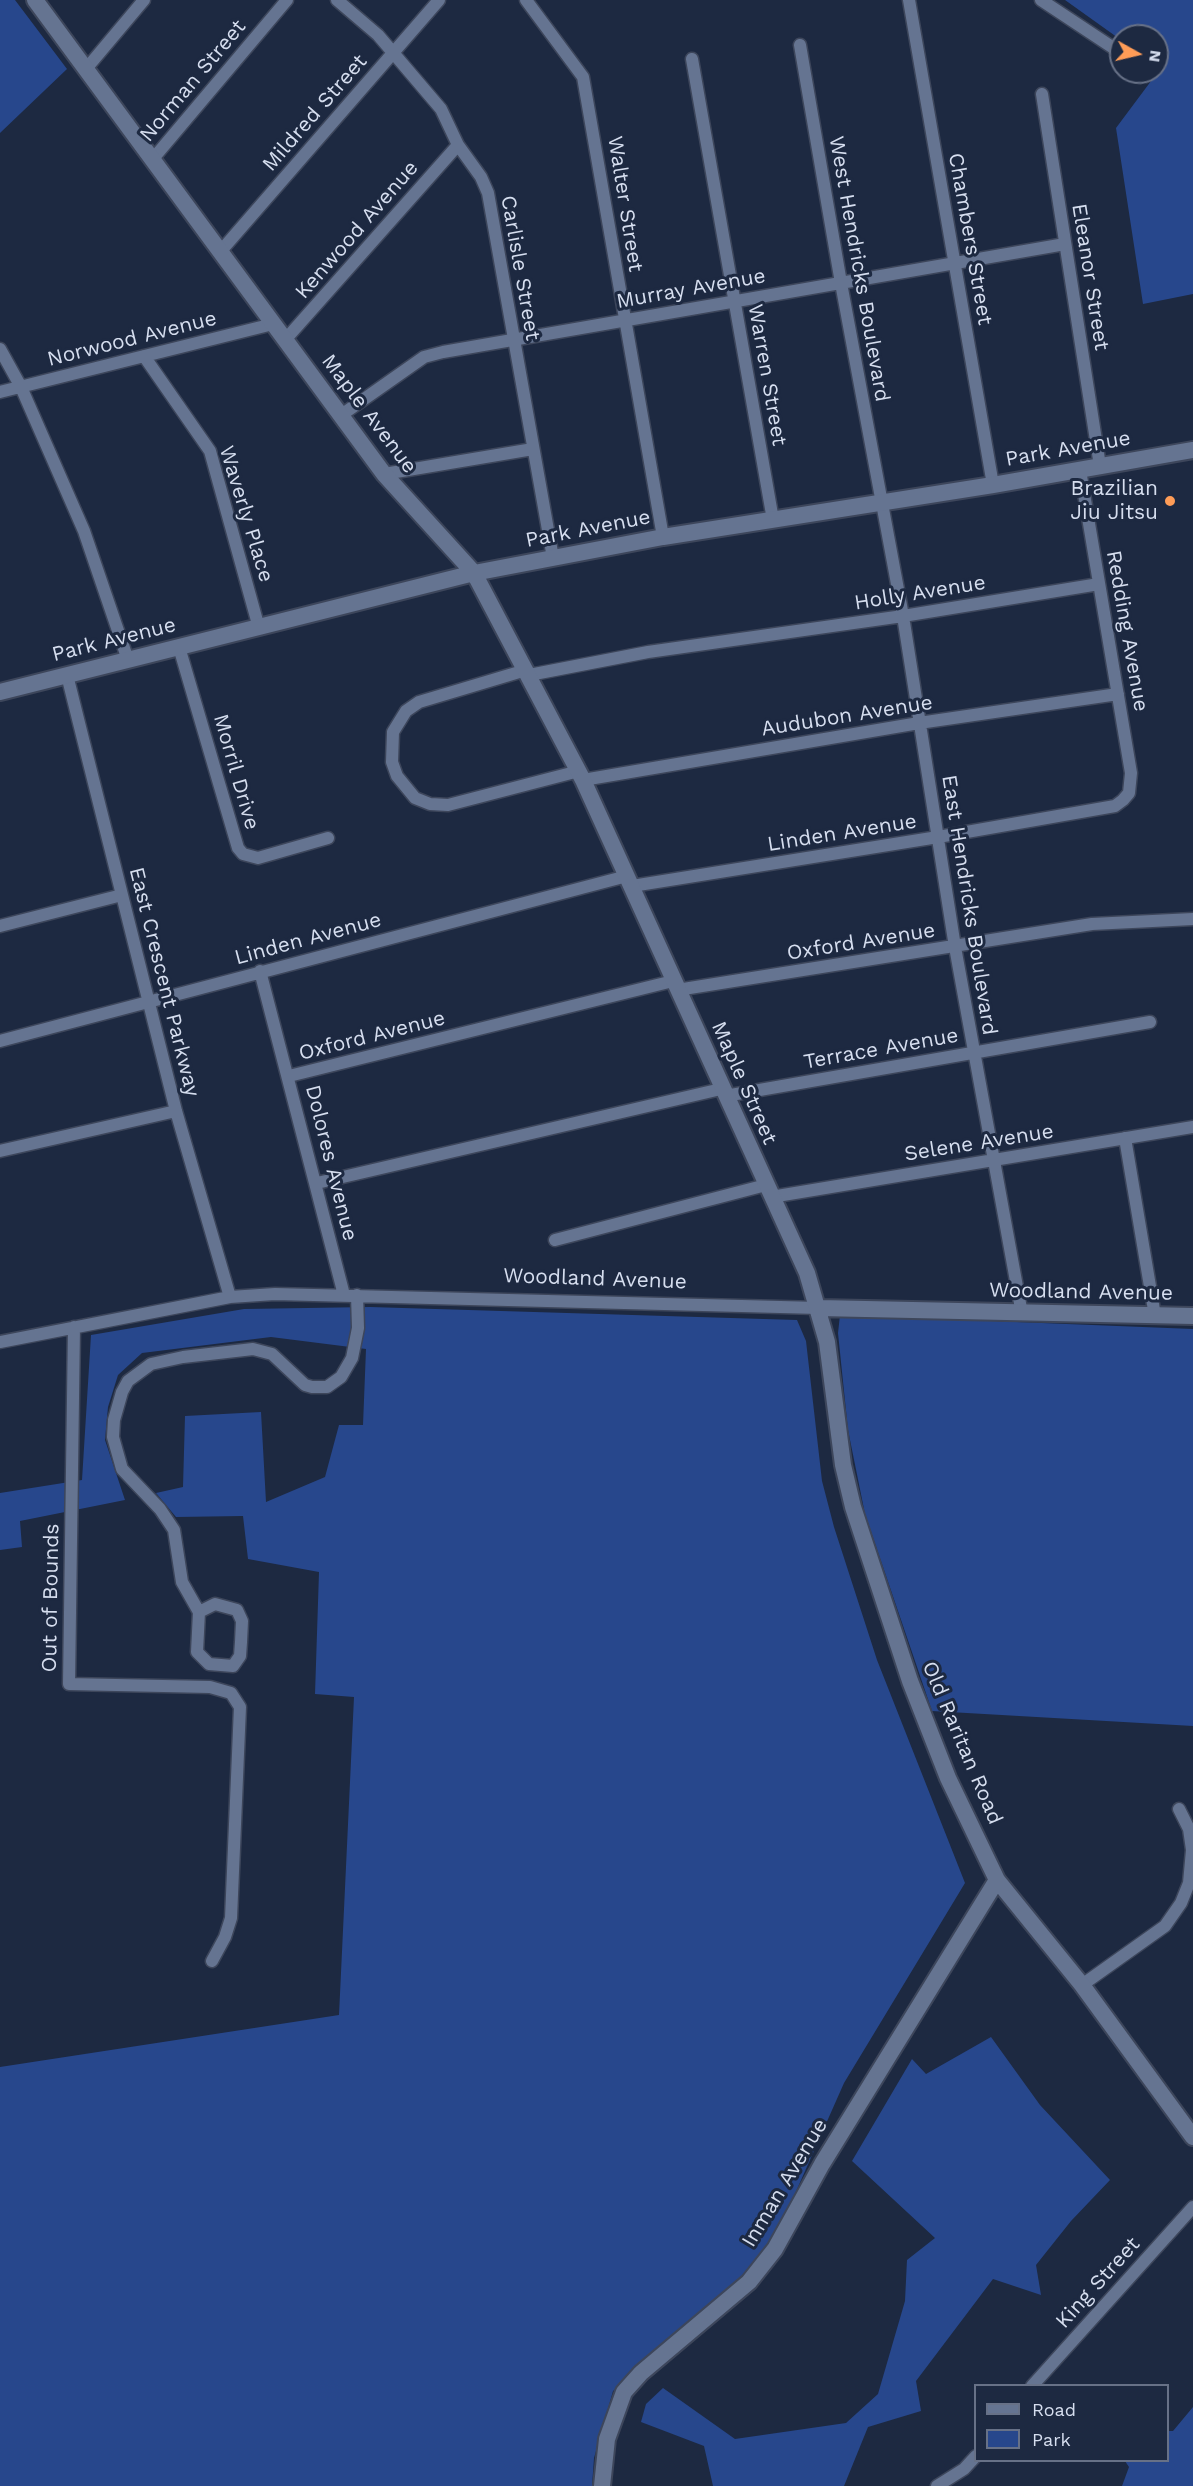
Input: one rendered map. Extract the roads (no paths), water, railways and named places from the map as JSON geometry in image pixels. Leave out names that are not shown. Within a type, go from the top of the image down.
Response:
[{"type":"main road","name":"Maple Avenue","points":[[35,0],[384,474],[474,573],[581,775],[629,881]]},
{"type":"main road","name":"Park Avenue","points":[[0,692],[474,573],[663,537],[883,500],[993,485],[1193,450]]},
{"type":"main road","name":"Maple Street","points":[[629,881],[807,1273],[819,1308]]},
{"type":"main road","name":"Woodland Avenue","points":[[819,1308],[1193,1316]]},
{"type":"main road","name":"Old Raritan Road","points":[[819,1308],[827,1342],[843,1465],[853,1507],[914,1691],[948,1778],[997,1880],[1082,1985],[1193,2137]]},
{"type":"main road","name":"Inman Avenue","points":[[602,2486],[607,2439],[614,2413],[624,2392],[641,2373],[749,2282],[775,2249],[822,2164],[997,1880]]},
{"type":"street","points":[[86,69],[144,0]]},
{"type":"street","name":"Norman Street","points":[[153,160],[287,0]]},
{"type":"street","name":"Carlisle Street","points":[[337,0],[394,52],[441,109],[458,145],[481,177],[488,193],[553,558]]},
{"type":"street","name":"Mildred Street","points":[[220,252],[439,0]]},
{"type":"street","name":"Walter Street","points":[[526,0],[583,77],[663,537]]},
{"type":"street","name":"Chambers Street","points":[[909,0],[993,485]]},
{"type":"street","points":[[1041,0],[1109,45]]},
{"type":"street","name":"West Hendricks Boulevard","points":[[800,45],[841,283],[883,500]]},
{"type":"street","name":"Warren Street","points":[[692,59],[773,520]]},
{"type":"street","name":"Eleanor Street","points":[[1042,94],[1100,466]]},
{"type":"street","name":"Kenwood Avenue","points":[[285,340],[458,145]]},
{"type":"street","name":"Murray Avenue","points":[[340,416],[424,357],[514,339],[1065,244]]},
{"type":"street","name":"Norwood Avenue","points":[[0,392],[273,324]]},
{"type":"street","points":[[0,349],[21,387],[84,531],[128,660]]},
{"type":"street","name":"Waverly Place","points":[[144,356],[210,451],[259,628]]},
{"type":"street","points":[[384,474],[533,448]]},
{"type":"street","name":"Redding Avenue","points":[[1080,470],[1132,780],[1126,797]]},
{"type":"street","name":"East Hendricks Boulevard","points":[[883,500],[955,947],[996,1160],[1022,1314]]},
{"type":"street","name":"Holly Avenue","points":[[528,673],[648,652],[903,616],[1099,584]]},
{"type":"street","name":"Morril Drive","points":[[179,647],[238,848],[243,854],[258,858],[328,838]]},
{"type":"street","name":"Audubon Avenue","points":[[528,673],[418,702],[406,711],[393,732],[392,762],[397,776],[415,798],[430,804],[448,805],[581,775],[1118,694]]},
{"type":"street","name":"East Crescent Parkway","points":[[67,675],[176,1111],[230,1297]]},
{"type":"street","name":"Linden Avenue","points":[[0,1041],[149,1003],[260,971],[629,881],[938,837],[1115,806],[1126,797]]},
{"type":"street","points":[[0,926],[122,895]]},
{"type":"street","name":"Oxford Avenue","points":[[289,1076],[675,985],[955,947],[1092,924],[1193,919]]},
{"type":"street","name":"Dolores Avenue","points":[[260,971],[317,1183],[344,1295]]},
{"type":"street","name":"Terrace Avenue","points":[[317,1183],[723,1092],[974,1053],[1149,1022]]},
{"type":"street","points":[[0,1151],[176,1111]]},
{"type":"street","name":"Selene Avenue","points":[[555,1240],[768,1191],[996,1160],[1193,1127]]},
{"type":"street","points":[[1125,1138],[1155,1316]]},
{"type":"street","name":"Woodland Avenue","points":[[0,1342],[230,1297],[275,1294],[819,1308]]},
{"type":"street","points":[[199,1612],[208,1605],[214,1604],[237,1610],[242,1621],[241,1642],[240,1656],[233,1666],[215,1666],[200,1658],[196,1642],[199,1612],[182,1582],[174,1530],[169,1520],[122,1469],[113,1437],[114,1420],[122,1392],[128,1381],[151,1364],[183,1357],[253,1349],[272,1354],[305,1384],[312,1387],[327,1387],[341,1377],[352,1358],[358,1328],[357,1295]]},
{"type":"street","name":"Out of Bounds","points":[[74,1327],[69,1684],[210,1687],[231,1693],[240,1707],[231,1918],[225,1937],[212,1961]]},
{"type":"street","points":[[1082,1985],[1165,1926],[1181,1903],[1189,1883],[1192,1850],[1189,1829],[1179,1809]]},
{"type":"street","name":"King Street","points":[[1033,2384],[1193,2207]]},
{"type":"street","points":[[937,2486],[964,2469],[974,2457]]},
{"type":"place","name":"Brazilian Jiu Jitsu","points":[[1170,501]]}]
